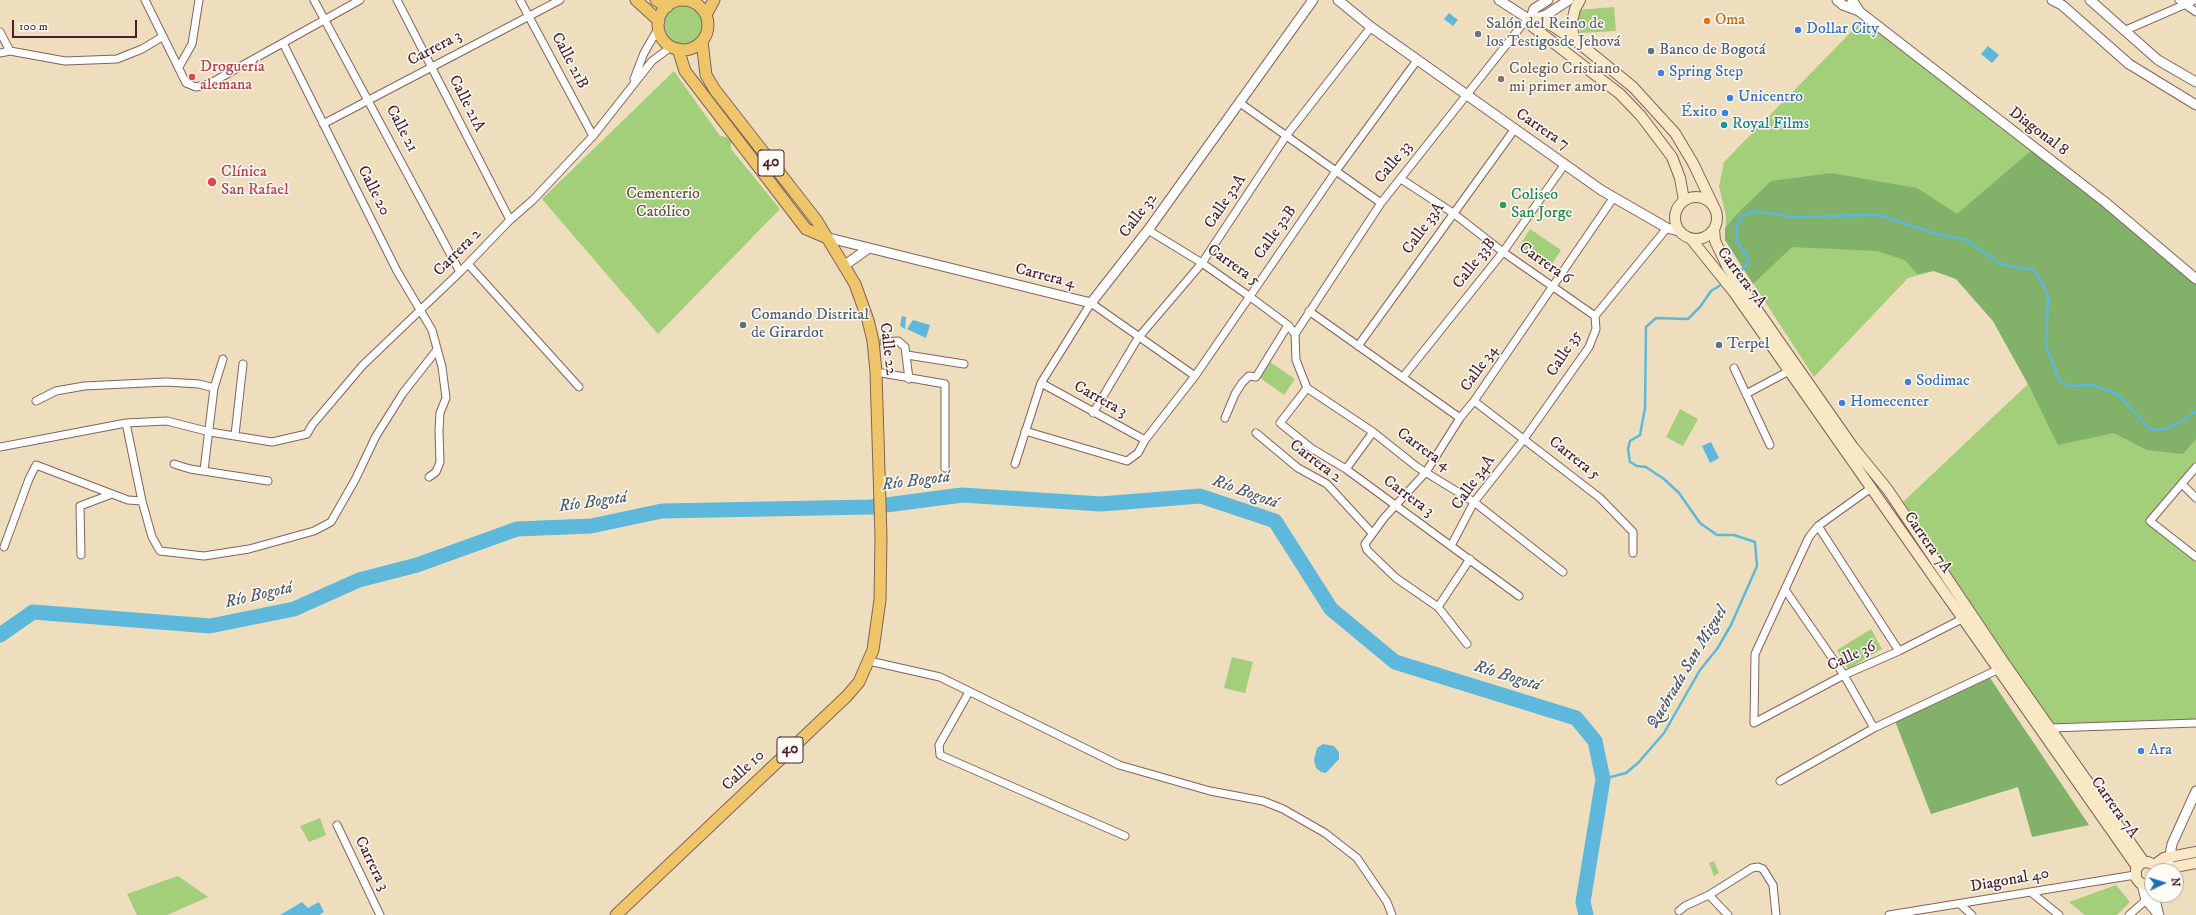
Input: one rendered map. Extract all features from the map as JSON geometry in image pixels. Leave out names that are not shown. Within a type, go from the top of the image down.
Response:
[{"type":"main road","name":"40","points":[[636,0],[659,24],[662,38],[675,48],[685,71],[806,229],[825,237]]},
{"type":"main road","points":[[656,0],[667,7]]},
{"type":"main road","points":[[659,24],[667,7],[682,0],[691,1],[697,4],[706,15],[714,0]]},
{"type":"main road","points":[[1580,0],[1575,9],[1572,22],[1573,35],[1584,47]]},
{"type":"main road","name":"40","points":[[702,41],[708,29],[706,15]]},
{"type":"main road","points":[[1684,200],[1672,157],[1641,116],[1620,94],[1533,27],[1530,20],[1545,21],[1584,47],[1633,87],[1675,133],[1693,163],[1714,207],[1717,220],[1714,229],[1702,238],[1691,239],[1679,231],[1674,214],[1679,203],[1693,196],[1703,197],[1714,207]]},
{"type":"main road","points":[[675,48],[691,48],[702,41]]},
{"type":"main road","name":"Calle 22","points":[[702,41],[706,75],[715,90],[817,221],[825,237],[845,265],[855,284],[868,320],[873,341],[876,372],[881,539]]},
{"type":"main road","name":"Carrera 7A","points":[[1714,229],[1715,241],[1725,271]]},
{"type":"main road","name":"Carrera 7A","points":[[1691,239],[1725,271],[1789,371],[1997,670],[2144,867]]},
{"type":"main road","name":"Carrera 7A","points":[[1737,289],[1853,447],[1888,490],[2144,867]]},
{"type":"main road","name":"Calle 10","points":[[616,915],[843,700],[859,682],[873,650],[880,600],[881,539]]},
{"type":"main road","name":"Diagonal 40","points":[[2156,863],[2170,857],[2196,852]]},
{"type":"main road","points":[[2184,865],[2196,863]]},
{"type":"main road","points":[[2144,870],[2137,881],[2144,883]]},
{"type":"street","points":[[145,0],[186,83],[196,87],[209,84],[360,0]]},
{"type":"street","points":[[179,67],[192,44],[199,0]]},
{"type":"street","name":"Calle 21","points":[[314,0],[460,272]]},
{"type":"street","name":"Calle 21A","points":[[397,0],[510,220]]},
{"type":"street","name":"Calle 21B","points":[[520,0],[592,136]]},
{"type":"street","name":"Carrera 3","points":[[323,124],[560,0]]},
{"type":"street","name":"Calle 32","points":[[1015,464],[1041,383],[1091,303],[1148,230],[1314,0]]},
{"type":"street","name":"Carrera 7","points":[[1338,0],[1371,26],[1468,95],[1514,130],[1614,197],[1667,228],[1679,231]]},
{"type":"street","points":[[1499,0],[1530,20]]},
{"type":"street","name":"Calle 33","points":[[1530,20],[1534,9],[1548,0]]},
{"type":"street","name":"Calle 33","points":[[1295,334],[1380,203],[1401,179],[1522,25],[1530,20],[1546,15],[1568,0]]},
{"type":"street","name":"Diagonal 8","points":[[1837,0],[1842,5],[1860,12],[2105,202],[2196,279]]},
{"type":"street","name":"Diagonal 8","points":[[1852,0],[1860,12]]},
{"type":"street","points":[[2052,0],[2062,5],[2128,64],[2196,105]]},
{"type":"street","points":[[2090,0],[2126,30],[2158,60],[2196,82]]},
{"type":"street","points":[[2126,30],[2183,2],[2195,0]]},
{"type":"street","points":[[2183,2],[2196,12]]},
{"type":"street","name":"Carrera 2","points":[[633,83],[644,53],[659,24]]},
{"type":"street","name":"Calle 32A","points":[[1093,413],[1138,338],[1202,263],[1286,136],[1371,26]]},
{"type":"street","points":[[0,32],[10,51]]},
{"type":"street","points":[[0,53],[10,51],[65,61],[117,59],[142,49],[162,37]]},
{"type":"street","name":"Calle 20","points":[[283,43],[397,271],[421,309],[432,330],[436,351],[442,367],[446,398],[440,413],[440,462],[436,472],[429,477]]},
{"type":"street","name":"Carrera 2","points":[[235,435],[272,442],[307,434],[312,425],[362,366],[460,272],[510,220],[533,200],[592,136],[652,61],[675,48]]},
{"type":"street","name":"Calle 32B","points":[[1025,431],[1127,461],[1138,453],[1145,440],[1195,376],[1336,171],[1418,59]]},
{"type":"street","points":[[1240,103],[1380,203]]},
{"type":"street","name":"Calle 33A","points":[[1358,346],[1514,130]]},
{"type":"street","name":"Calle 33B","points":[[1403,377],[1503,252],[1565,164]]},
{"type":"street","name":"Carrera 6","points":[[1401,179],[1453,213],[1503,252],[1595,316]]},
{"type":"street","name":"Calle 34","points":[[1438,607],[1396,578],[1367,550],[1364,544],[1426,472],[1460,418],[1474,401],[1614,197]]},
{"type":"street","name":"Calle 35","points":[[1524,439],[1593,341],[1596,329],[1595,316],[1667,228]]},
{"type":"street","name":"Carrera 5","points":[[1148,230],[1202,263],[1249,296],[1288,325],[1295,334]]},
{"type":"street","name":"Carrera 4","points":[[825,237],[1091,303],[1138,338],[1195,376]]},
{"type":"street","points":[[845,265],[870,248]]},
{"type":"street","points":[[468,264],[579,387]]},
{"type":"street","points":[[1309,311],[1460,418]]},
{"type":"street","points":[[1225,418],[1235,394],[1242,383],[1249,376],[1256,377],[1288,325]]},
{"type":"street","points":[[1295,334],[1296,360],[1307,388]]},
{"type":"street","points":[[884,342],[898,341],[905,347],[909,379]]},
{"type":"street","points":[[126,423],[142,502],[152,537],[160,551],[204,556],[249,549],[270,542],[314,532],[331,522],[355,480],[376,436],[403,393],[436,351]]},
{"type":"street","points":[[907,355],[964,364]]},
{"type":"street","points":[[204,470],[210,432],[214,388],[223,359]]},
{"type":"street","points":[[0,447],[126,423],[167,421],[210,432],[235,435],[243,364]]},
{"type":"street","points":[[1734,368],[1770,445]]},
{"type":"street","points":[[1746,394],[1789,371]]},
{"type":"street","points":[[876,372],[909,379],[945,384],[945,468]]},
{"type":"street","points":[[36,401],[56,391],[84,386],[166,382],[199,384],[214,388]]},
{"type":"street","name":"Carrera 3","points":[[1041,383],[1093,413],[1145,440]]},
{"type":"street","name":"Carrera 3","points":[[1307,388],[1280,423],[1311,448],[1346,469],[1519,596]]},
{"type":"street","name":"Carrera 4","points":[[1307,388],[1373,432],[1426,472],[1474,502],[1563,572]]},
{"type":"street","name":"Carrera 5","points":[[1474,401],[1600,498],[1633,532],[1633,553]]},
{"type":"street","points":[[1346,469],[1373,432]]},
{"type":"street","name":"Carrera 2","points":[[1256,433],[1298,468],[1326,484],[1372,533]]},
{"type":"street","name":"Calle 34A","points":[[1451,546],[1474,502],[1524,439]]},
{"type":"street","points":[[174,464],[268,481]]},
{"type":"street","points":[[4,547],[29,478],[36,465],[128,500],[142,502]]},
{"type":"street","points":[[2196,467],[2150,521],[2196,557]]},
{"type":"street","points":[[2182,484],[2196,498]]},
{"type":"street","points":[[1870,488],[1818,526],[1809,537],[1786,591],[1844,675],[1874,728]]},
{"type":"street","points":[[81,555],[80,506],[112,494]]},
{"type":"street","points":[[1818,526],[1899,651]]},
{"type":"street","points":[[1467,644],[1438,607],[1470,559]]},
{"type":"street","name":"Calle 36","points":[[1786,591],[1755,654],[1754,723],[1844,675],[1899,651],[1962,618]]},
{"type":"street","points":[[869,661],[940,677],[1119,765],[1210,791],[1263,801],[1306,821],[1341,844],[1357,858],[1387,902],[1392,915]]},
{"type":"street","points":[[1780,781],[1874,728],[1997,670]]},
{"type":"street","points":[[970,692],[939,745],[940,755],[1125,836]]},
{"type":"street","points":[[2050,728],[2196,723]]},
{"type":"street","points":[[2168,863],[2172,844],[2196,791]]},
{"type":"street","name":"Carrera 3","points":[[337,825],[380,915]]},
{"type":"street","points":[[1679,911],[1685,906],[1709,895],[1752,868],[1758,867],[1763,869],[1773,885],[1776,915]]},
{"type":"street","name":"Diagonal 40","points":[[1889,915],[1961,905],[2032,892],[2144,868]]},
{"type":"street","points":[[2032,892],[2059,915]]},
{"type":"street","points":[[1709,895],[1728,915]]},
{"type":"street","points":[[2129,915],[2144,902]]},
{"type":"street","points":[[2153,903],[2159,915]]},
{"type":"street","points":[[1961,905],[1972,915]]},
{"type":"green space","points":[[683,5],[691,7],[697,11],[701,17],[703,25],[701,33],[697,39],[691,43],[683,45],[675,43],[669,39],[665,33],[663,25],[665,17],[669,11],[675,7]]},
{"type":"green space","points":[[1614,7],[1616,31],[1580,33],[1578,10]]},
{"type":"green space","points":[[1871,16],[2196,279],[2196,467],[2150,521],[2196,557],[2196,722],[2052,726],[1903,502],[2028,384],[1993,321],[1956,279],[1934,271],[1908,278],[1814,377],[1725,240],[1726,216],[1719,186],[1724,162],[1857,26]]},
{"type":"green space","name":"Cementerio Católico","points":[[674,71],[720,136],[731,140],[731,149],[780,209],[658,334],[542,199]]},
{"type":"green space","points":[[2032,150],[2196,280],[2196,439],[2183,454],[2147,450],[2114,433],[2058,445],[2028,384],[1993,321],[1956,279],[1934,271],[1917,274],[1905,260],[1877,251],[1792,247],[1753,284],[1725,240],[1725,228],[1737,214],[1771,181],[1832,173],[1917,188],[1957,214]]},
{"type":"green space","points":[[1530,229],[1561,250],[1549,269],[1518,248]]},
{"type":"green space","points":[[1270,362],[1295,379],[1284,395],[1259,377]]},
{"type":"green space","points":[[1680,409],[1698,419],[1683,446],[1666,437]]},
{"type":"green space","points":[[1871,629],[1882,649],[1848,669],[1837,650]]},
{"type":"green space","points":[[1232,657],[1253,662],[1245,693],[1224,688]]},
{"type":"green space","points":[[1990,678],[2089,825],[2032,837],[2018,787],[1931,814],[1895,721]]},
{"type":"green space","points":[[320,818],[326,835],[309,842],[300,826]]},
{"type":"green space","points":[[1714,861],[1719,873],[1714,876],[1709,863]]},
{"type":"green space","points":[[178,876],[208,897],[167,915],[137,915],[127,894]]},
{"type":"green space","points":[[2116,885],[2130,902],[2117,915],[2085,915],[2069,902]]},
{"type":"water","points":[[1449,13],[1458,20],[1453,26],[1444,19]]},
{"type":"water","points":[[1988,46],[1999,55],[1992,63],[1981,54]]},
{"type":"water","points":[[902,316],[906,317],[905,329],[900,326]]},
{"type":"water","points":[[913,320],[930,325],[926,338],[907,329]]},
{"type":"water","points":[[1711,442],[1719,458],[1710,463],[1702,446]]},
{"type":"water","points":[[1323,744],[1334,746],[1339,752],[1339,759],[1326,773],[1321,772],[1316,768],[1314,760],[1317,748]]},
{"type":"water","points":[[302,902],[308,908],[319,902],[324,912],[319,915],[280,915]]},
{"type":"waterway","name":"Quebrada San Miguel","points":[[1736,275],[1748,264],[1747,257],[1737,241],[1736,229],[1740,217],[1753,211],[1792,217],[1878,215],[1941,235],[1966,240],[2001,264],[2033,270],[2042,282],[2048,297],[2046,346],[2060,382],[2071,386],[2093,385],[2117,394],[2150,429],[2163,430],[2181,422],[2196,411]]},
{"type":"waterway","name":"Quebrada San Miguel","points":[[1603,779],[1626,773],[1638,763],[1664,733],[1700,670],[1717,649],[1731,625],[1757,566],[1755,542],[1734,535],[1717,535],[1700,523],[1679,493],[1664,479],[1646,467],[1637,466],[1630,462],[1628,449],[1630,441],[1640,435],[1645,408],[1646,327],[1656,318],[1688,319],[1700,307],[1711,291],[1724,283]]},
{"type":"waterway","name":"Río Bogotá","points":[[0,635],[33,612],[210,626],[294,609],[359,580],[417,565],[517,529],[591,526],[662,511],[871,507],[962,495],[1101,504],[1200,496],[1275,521],[1331,609],[1395,662],[1576,718],[1595,741],[1603,779],[1583,902],[1586,915]]},
{"type":"place","name":"Oma","points":[[1707,21]]},
{"type":"place","name":"Dollar City","points":[[1798,30]]},
{"type":"place","name":"Salón del Reino de los Testigosde Jehová","points":[[1478,34]]},
{"type":"place","name":"Banco de Bogotá","points":[[1651,51]]},
{"type":"place","name":"Spring Step","points":[[1661,73]]},
{"type":"place","name":"Droguería alemana","points":[[192,77]]},
{"type":"place","name":"Colegio Cristiano mi primer amor","points":[[1501,79]]},
{"type":"place","name":"Unicentro","points":[[1730,98]]},
{"type":"place","name":"Éxito","points":[[1725,113]]},
{"type":"place","name":"Royal Films","points":[[1724,125]]},
{"type":"place","name":"Clínica San Rafael","points":[[212,182]]},
{"type":"place","name":"Coliseo San Jorge","points":[[1503,205]]},
{"type":"place","name":"Comando Distrital de Girardot","points":[[743,325]]},
{"type":"place","name":"Terpel","points":[[1719,345]]},
{"type":"place","name":"Sodimac","points":[[1908,382]]},
{"type":"place","name":"Homecenter","points":[[1842,403]]},
{"type":"place","name":"Ara","points":[[2141,751]]}]
